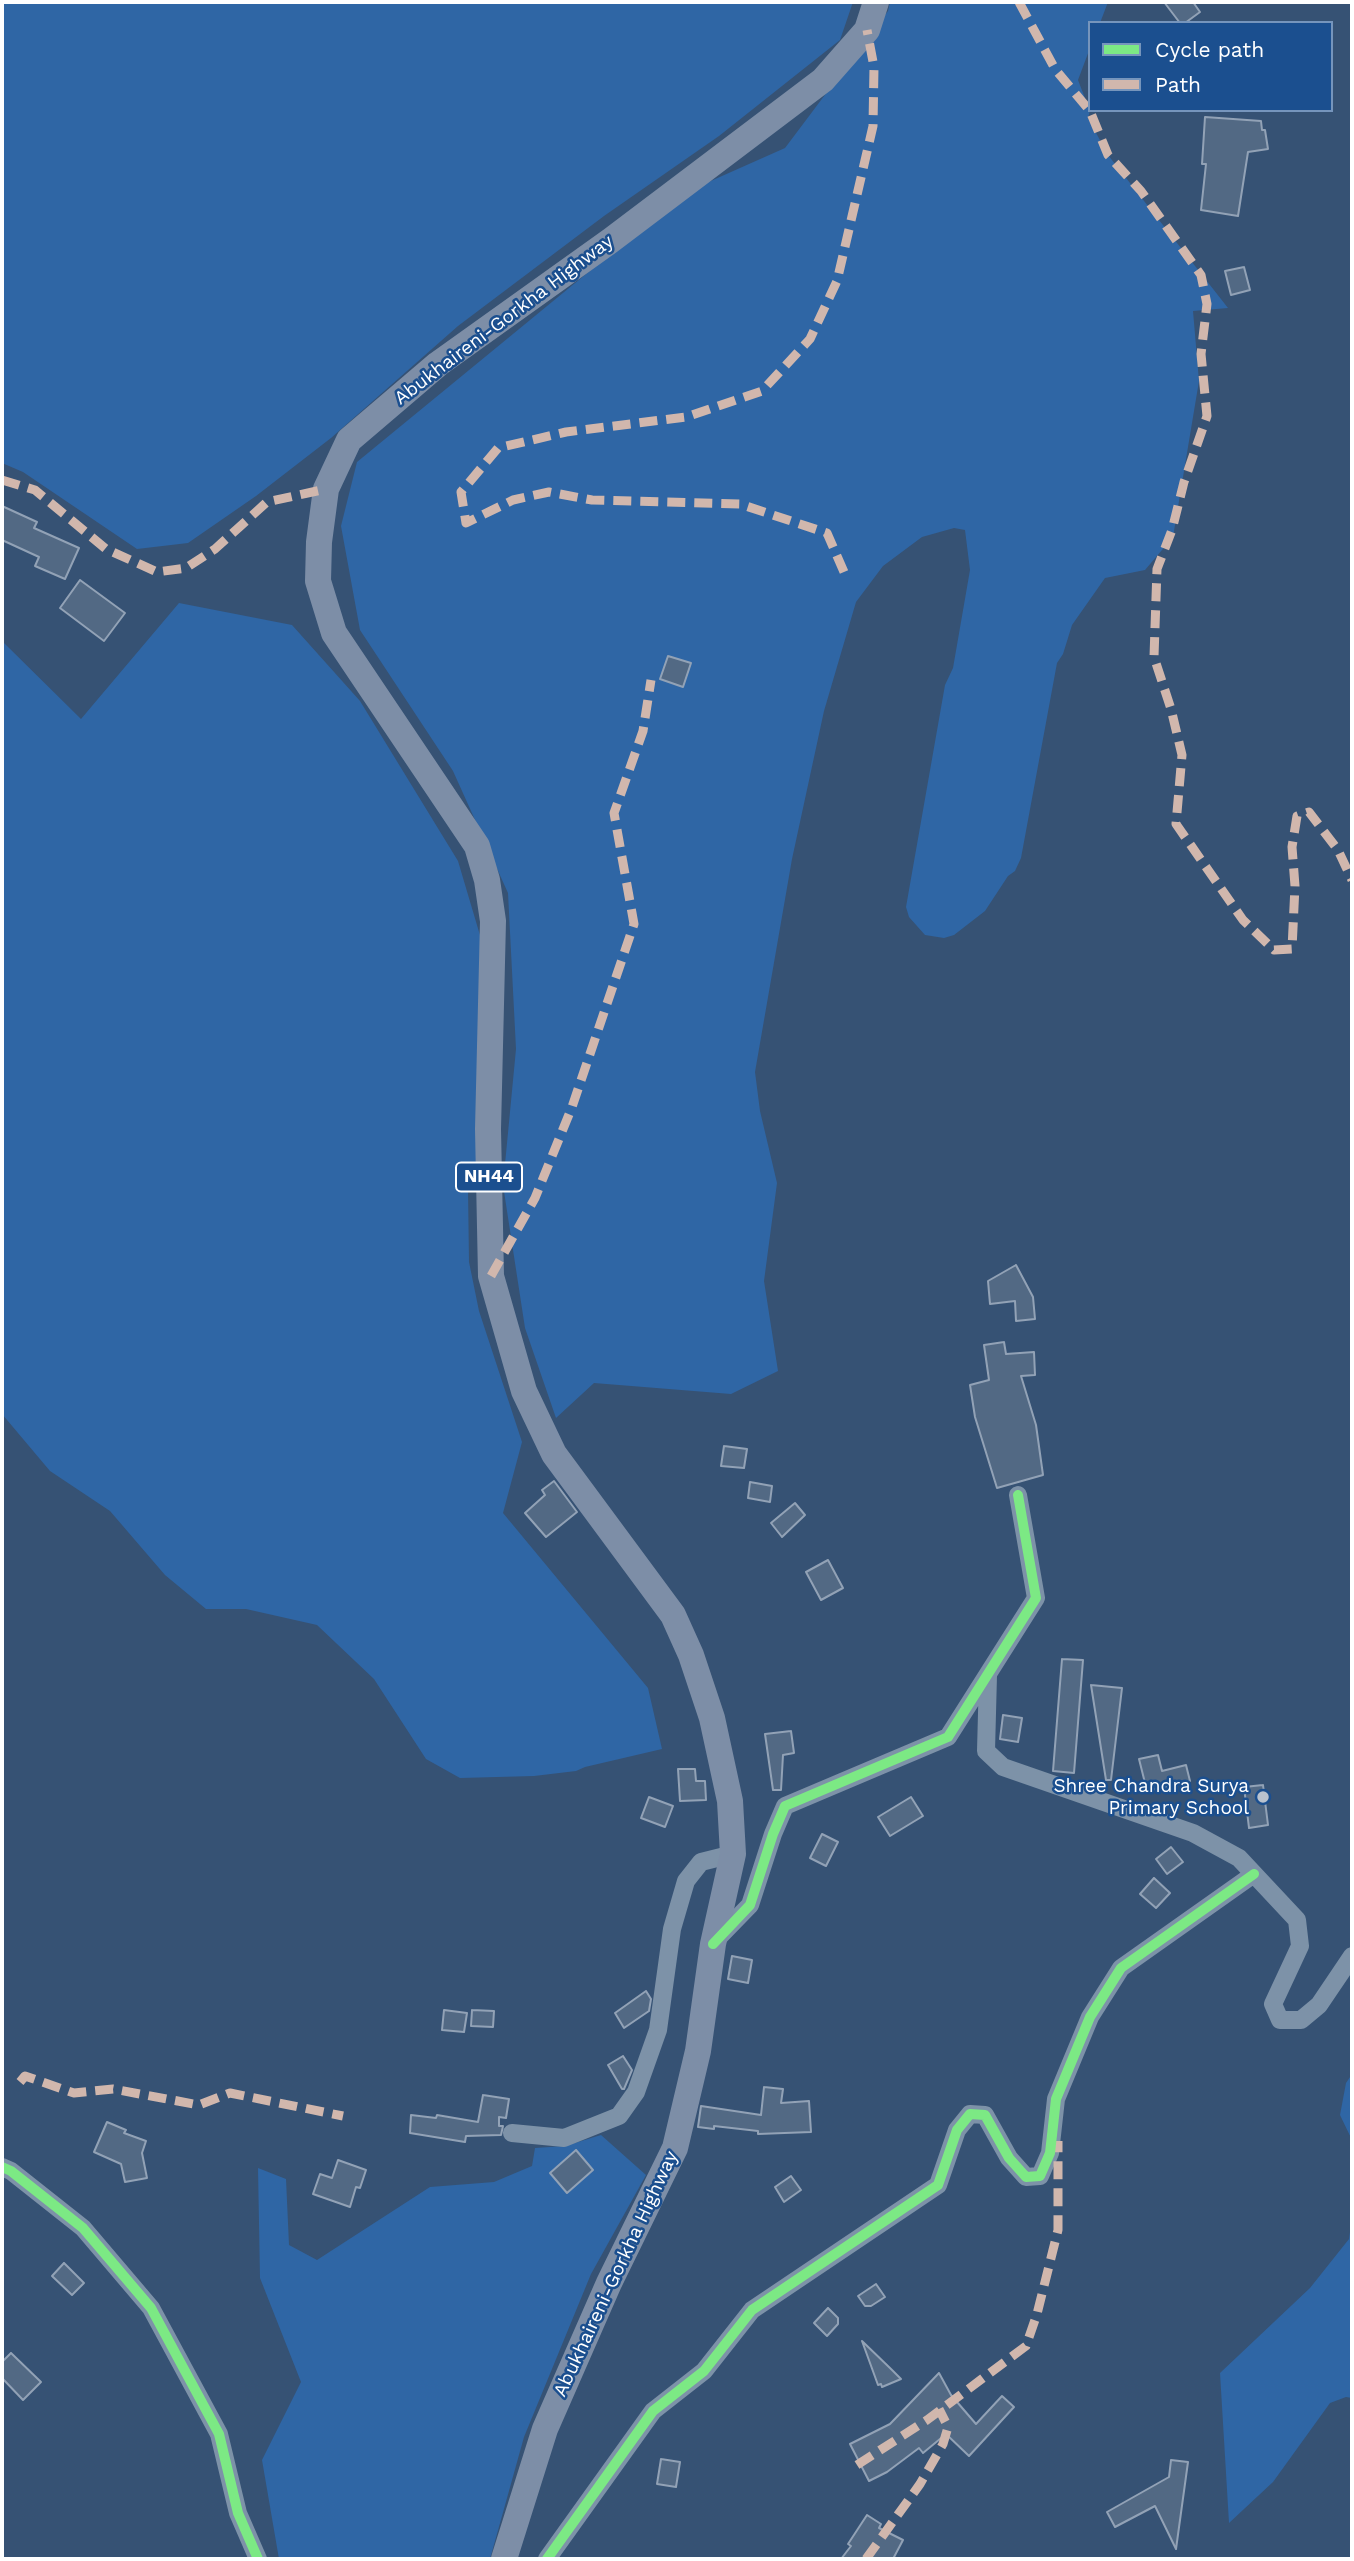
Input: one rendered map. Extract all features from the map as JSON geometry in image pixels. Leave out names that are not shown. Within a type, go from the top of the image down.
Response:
[{"type":"main road","name":"Abukhaireni-Gorkha Highway","points":[[503,2559],[545,2429],[609,2283],[675,2148],[698,2051],[713,1944],[733,1854],[730,1801],[712,1718],[691,1655],[673,1615],[554,1454],[524,1391],[491,1276],[488,1129],[493,921],[487,880],[477,846],[334,633],[318,581],[319,542],[326,489],[349,440],[438,364],[610,240],[823,79],[867,30],[876,2]]},
{"type":"street","points":[[713,1944],[750,1905],[785,1806],[947,1737],[1036,1598],[1018,1494]]},
{"type":"street","points":[[988,1675],[986,1751],[1003,1767],[1193,1833],[1240,1858],[1297,1920],[1300,1946],[1273,2004],[1280,2020],[1301,2020],[1319,2005],[1352,1956]]},
{"type":"street","points":[[512,2133],[564,2138],[619,2116],[636,2092],[658,2030],[672,1929],[686,1881],[701,1862],[733,1854]]},
{"type":"street","points":[[547,2559],[653,2411],[704,2371],[752,2310],[938,2185],[957,2130],[970,2114],[985,2115],[1009,2158],[1026,2176],[1040,2176],[1050,2153],[1056,2099],[1090,2017],[1121,1968],[1254,1874]]},
{"type":"street","points":[[2,2166],[83,2228],[151,2308],[219,2434],[238,2514],[258,2559]]},
{"type":"shaded area","points":[[2,2],[853,2],[840,40],[719,136],[604,216],[458,326],[331,438],[256,496],[188,543],[137,549],[23,472],[2,463]]},
{"type":"shaded area","points":[[890,2],[1108,2],[1101,21],[1088,21],[1088,53],[1078,80],[1090,112],[1088,118],[1108,155],[1228,308],[1193,311],[1199,381],[1173,537],[1145,570],[1105,578],[1072,625],[1063,654],[1057,663],[1021,858],[1015,871],[1008,876],[985,911],[954,935],[944,938],[925,935],[909,917],[906,907],[945,685],[953,668],[970,570],[965,530],[954,528],[922,537],[883,566],[856,602],[824,711],[792,859],[755,1072],[760,1111],[777,1183],[764,1281],[778,1371],[731,1394],[594,1383],[556,1418],[525,1328],[503,1185],[516,1049],[508,893],[453,771],[360,630],[341,526],[357,462],[686,192],[785,148],[888,11]]},
{"type":"shaded area","points":[[179,603],[292,625],[360,701],[458,861],[482,942],[478,1161],[468,1189],[469,1262],[479,1311],[522,1442],[503,1513],[648,1688],[662,1749],[576,1771],[534,1776],[460,1778],[426,1759],[374,1679],[317,1625],[246,1609],[206,1609],[165,1575],[110,1511],[50,1471],[2,1414],[2,641],[81,719]]},
{"type":"shaded area","points":[[1352,2074],[1352,2140],[1340,2115],[1346,2083]]},
{"type":"shaded area","points":[[601,2135],[646,2175],[591,2274],[524,2437],[490,2559],[279,2559],[262,2460],[301,2382],[260,2278],[258,2168],[286,2179],[289,2245],[317,2260],[430,2187],[494,2182],[532,2166],[535,2148],[565,2146]]},
{"type":"shaded area","points":[[1352,2218],[1352,2398],[1346,2397],[1330,2403],[1273,2482],[1229,2523],[1220,2373],[1310,2288],[1349,2239]]},
{"type":"building","points":[[1164,2],[1193,2],[1200,12],[1188,21],[1178,21]]},
{"type":"building","points":[[1205,117],[1261,121],[1262,130],[1265,130],[1268,149],[1248,152],[1238,216],[1201,210],[1206,164],[1202,164]]},
{"type":"building","points":[[1244,267],[1250,290],[1231,295],[1225,271]]},
{"type":"building","points":[[2,506],[37,522],[34,528],[79,548],[65,579],[35,566],[39,557],[2,540]]},
{"type":"building","points":[[80,580],[125,613],[104,641],[60,608]]},
{"type":"building","points":[[668,656],[691,663],[683,687],[660,679]]},
{"type":"building","points":[[1016,1265],[1033,1297],[1035,1319],[1016,1321],[1015,1301],[990,1304],[988,1281]]},
{"type":"building","points":[[1004,1342],[1006,1354],[1034,1352],[1035,1375],[1021,1376],[1036,1425],[1043,1475],[997,1488],[975,1417],[970,1385],[989,1380],[984,1345]]},
{"type":"building","points":[[724,1446],[747,1449],[744,1468],[721,1466]]},
{"type":"building","points":[[554,1481],[577,1512],[546,1537],[525,1513],[545,1495],[542,1490]]},
{"type":"building","points":[[750,1482],[772,1486],[770,1502],[748,1498]]},
{"type":"building","points":[[795,1503],[805,1515],[782,1537],[771,1523]]},
{"type":"building","points":[[828,1560],[843,1588],[821,1600],[806,1572]]},
{"type":"building","points":[[1062,1659],[1083,1660],[1074,1773],[1053,1771]]},
{"type":"building","points":[[1091,1685],[1122,1688],[1111,1780],[1106,1780]]},
{"type":"building","points":[[1003,1715],[1022,1718],[1018,1742],[1000,1739]]},
{"type":"building","points":[[791,1731],[794,1753],[783,1755],[781,1790],[773,1790],[765,1734]]},
{"type":"building","points":[[1158,1755],[1162,1771],[1186,1765],[1190,1781],[1147,1791],[1139,1759]]},
{"type":"building","points":[[678,1769],[695,1769],[696,1781],[705,1781],[706,1800],[680,1801]]},
{"type":"building","points":[[1263,1785],[1268,1825],[1249,1828],[1244,1787]]},
{"type":"building","points":[[649,1797],[673,1806],[665,1827],[641,1818]]},
{"type":"building","points":[[911,1797],[923,1816],[890,1836],[878,1817]]},
{"type":"building","points":[[822,1834],[838,1842],[826,1866],[810,1858]]},
{"type":"building","points":[[1171,1847],[1183,1862],[1167,1874],[1156,1859]]},
{"type":"building","points":[[1154,1878],[1170,1893],[1156,1908],[1140,1894]]},
{"type":"building","points":[[732,1956],[752,1960],[748,1983],[728,1979]]},
{"type":"building","points":[[646,1991],[651,1999],[649,2011],[624,2028],[615,2013]]},
{"type":"building","points":[[444,2010],[467,2013],[464,2032],[442,2030]]},
{"type":"building","points":[[472,2010],[494,2011],[493,2027],[471,2026]]},
{"type":"building","points":[[623,2056],[632,2070],[622,2089],[608,2065]]},
{"type":"building","points":[[764,2087],[783,2089],[781,2103],[809,2101],[811,2132],[758,2134],[758,2131],[698,2127],[701,2106],[761,2115]]},
{"type":"building","points":[[483,2095],[509,2099],[506,2118],[499,2117],[499,2126],[503,2126],[501,2135],[466,2136],[465,2142],[410,2133],[411,2115],[436,2118],[437,2115],[478,2122]]},
{"type":"building","points":[[107,2122],[126,2130],[124,2133],[146,2141],[142,2153],[147,2178],[125,2182],[121,2164],[94,2152]]},
{"type":"building","points":[[576,2150],[593,2170],[567,2193],[550,2173]]},
{"type":"building","points":[[338,2160],[366,2170],[360,2188],[356,2187],[350,2207],[313,2194],[320,2174],[332,2178]]},
{"type":"building","points":[[791,2176],[801,2190],[784,2202],[775,2187]]},
{"type":"building","points":[[64,2263],[84,2283],[72,2295],[52,2276]]},
{"type":"building","points":[[876,2284],[885,2297],[871,2306],[865,2306],[858,2296]]},
{"type":"building","points":[[828,2308],[838,2318],[838,2324],[827,2336],[814,2323]]},
{"type":"building","points":[[862,2341],[901,2379],[882,2387],[881,2384],[878,2385]]},
{"type":"building","points":[[11,2353],[41,2382],[23,2400],[2,2378],[2,2362]]},
{"type":"building","points":[[939,2373],[951,2395],[976,2424],[1002,2396],[1014,2407],[969,2456],[946,2434],[923,2453],[919,2448],[887,2472],[869,2481],[850,2444],[890,2424]]},
{"type":"building","points":[[661,2459],[680,2462],[676,2487],[657,2484]]},
{"type":"building","points":[[1171,2460],[1188,2462],[1176,2549],[1155,2506],[1115,2527],[1107,2512],[1169,2477]]},
{"type":"building","points":[[867,2515],[881,2524],[879,2528],[903,2540],[893,2559],[841,2559],[851,2546],[848,2544]]},
{"type":"marked path","points":[[1019,2],[1055,69],[1088,109]]},
{"type":"marked path","points":[[844,572],[827,533],[740,504],[592,500],[549,492],[513,500],[466,523],[461,492],[498,448],[566,432],[686,417],[762,391],[810,339],[837,281],[873,126],[874,67],[867,30]]},
{"type":"marked path","points":[[1090,112],[1108,155],[1141,191],[1201,275],[1207,304],[1201,354],[1207,416],[1184,482],[1172,530],[1157,569],[1154,657],[1182,755],[1176,824],[1243,920],[1274,950],[1292,949],[1295,886],[1292,847],[1297,816],[1309,812],[1338,850],[1352,880]]},
{"type":"marked path","points":[[2,480],[35,490],[106,549],[157,572],[186,568],[215,549],[267,502],[326,489]]},
{"type":"marked path","points":[[491,1276],[535,1198],[572,1107],[634,924],[614,813],[643,731],[651,680]]},
{"type":"marked path","points":[[20,2082],[25,2076],[74,2093],[113,2089],[199,2105],[230,2093],[343,2116]]},
{"type":"marked path","points":[[857,2465],[927,2420],[1026,2346],[1058,2230],[1058,2141]]},
{"type":"marked path","points":[[866,2559],[920,2484],[943,2444],[948,2427],[939,2409]]},
{"type":"cycle path","points":[[713,1944],[750,1905],[785,1806],[948,1737],[1036,1598],[1018,1495]]},
{"type":"cycle path","points":[[547,2559],[653,2411],[704,2371],[752,2310],[938,2185],[957,2130],[970,2114],[985,2115],[1009,2158],[1026,2177],[1040,2176],[1050,2153],[1056,2099],[1090,2017],[1121,1968],[1254,1874]]},
{"type":"cycle path","points":[[2,2167],[11,2171],[83,2228],[151,2308],[219,2434],[238,2513],[258,2559]]},
{"type":"place","name":"Shree Chandra Surya Primary School","points":[[1263,1797]]}]
